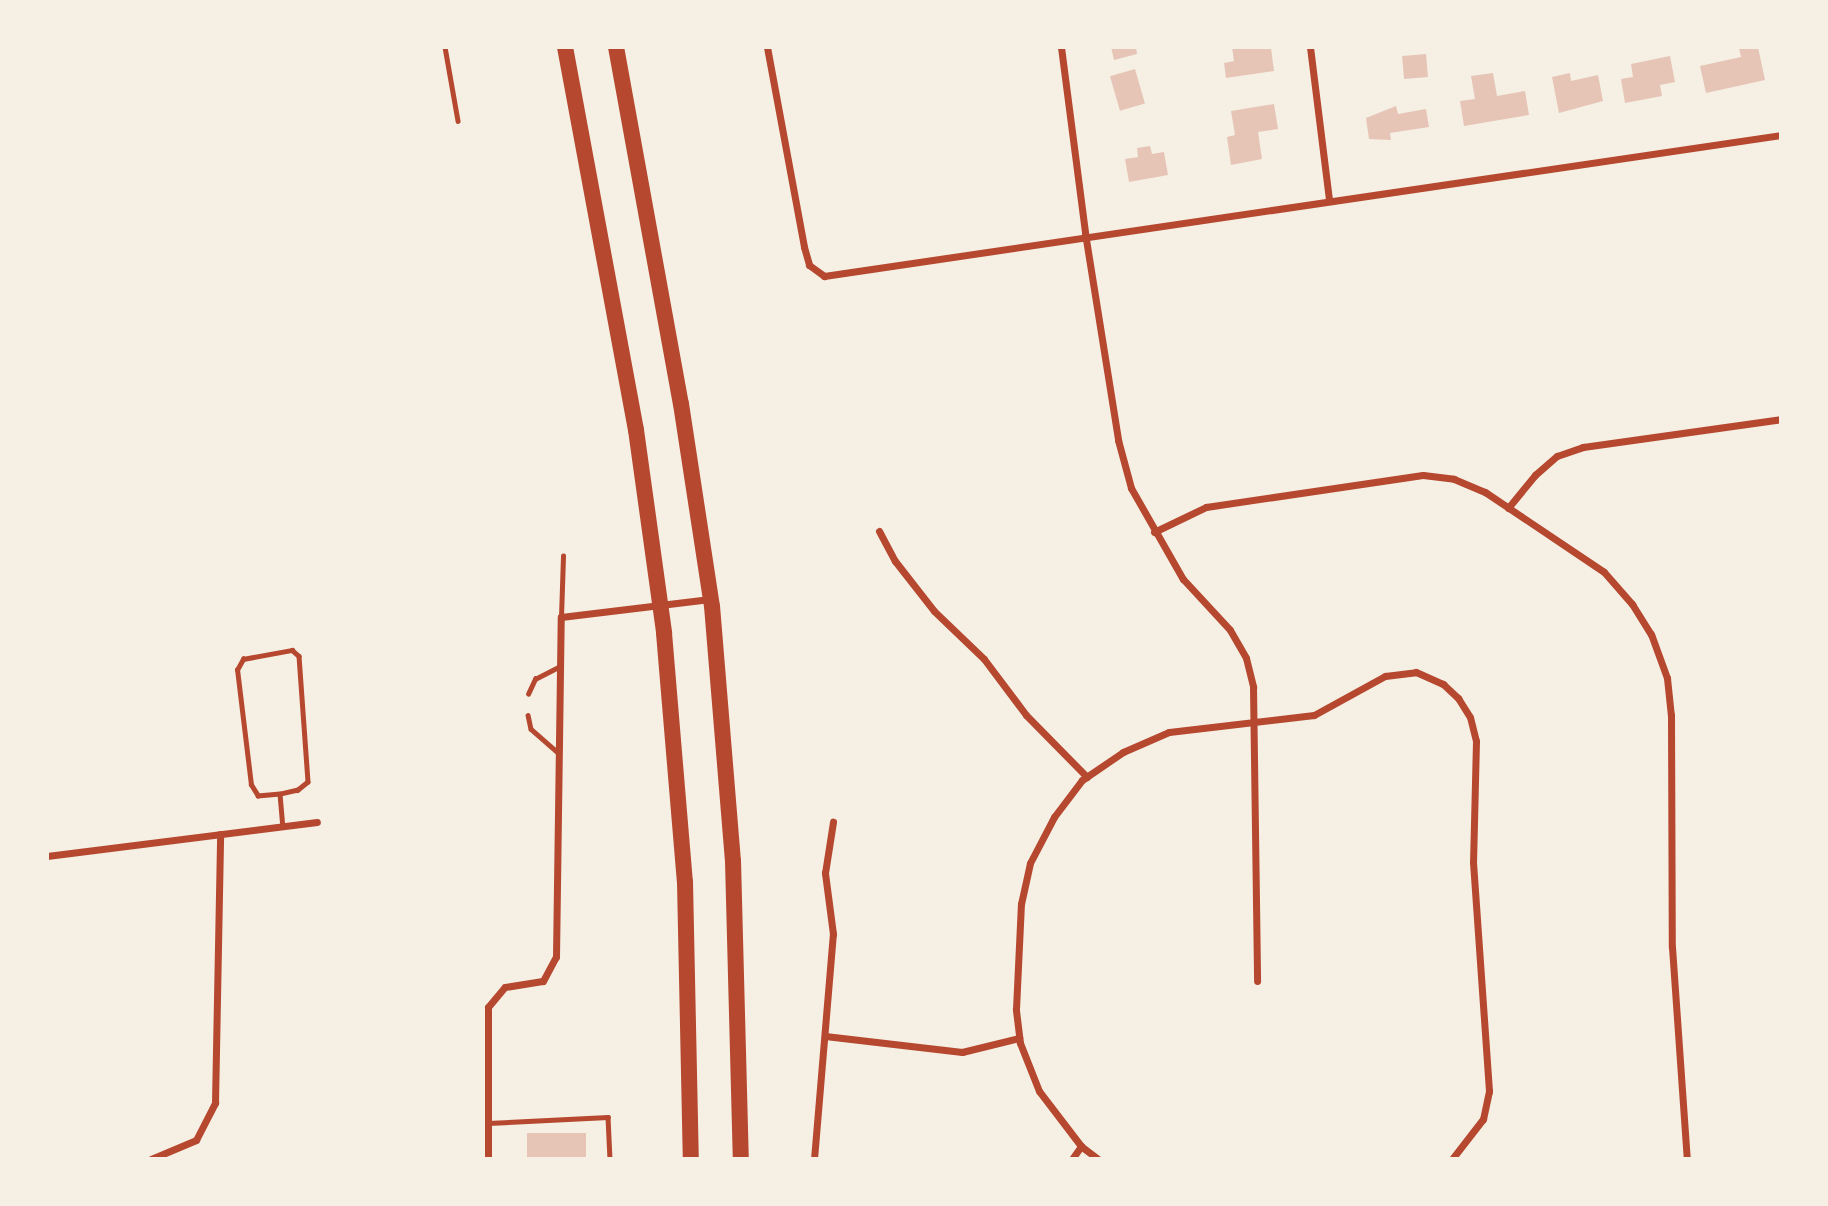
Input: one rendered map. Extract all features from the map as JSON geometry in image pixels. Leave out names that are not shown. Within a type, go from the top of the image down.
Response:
[{"type":"highway","points":[[565,47],[629,392],[661,606],[685,882],[691,1159]]},
{"type":"highway","points":[[616,47],[679,391],[711,599],[733,861],[741,1159]]},
{"type":"street","points":[[768,47],[804,247],[814,271],[824,276],[845,276],[1085,235],[1781,135]]},
{"type":"street","points":[[1060,47],[1085,235],[1118,440],[1131,488],[1183,579],[1230,630],[1246,658],[1254,721],[1257,981]]},
{"type":"street","points":[[1310,47],[1329,200]]},
{"type":"street","points":[[1508,508],[1550,462],[1583,447],[1781,419]]},
{"type":"street","points":[[1154,532],[1206,507],[1423,474],[1454,479],[1508,508],[1604,572],[1651,634],[1667,678],[1671,715],[1672,947],[1687,1159]]},
{"type":"street","points":[[878,531],[895,561],[934,611],[984,659],[1026,715],[1087,777]]},
{"type":"street","points":[[488,1159],[488,1007],[505,987],[542,981],[556,957],[561,617],[711,599]]},
{"type":"street","points":[[1098,1159],[1081,1146],[1039,1091],[1020,1038],[1016,1009],[1021,904],[1030,863],[1054,817],[1087,777],[1123,752],[1169,732],[1314,715],[1385,676],[1416,672],[1443,684],[1470,717],[1476,741],[1473,862],[1489,1091],[1483,1119],[1451,1159]]},
{"type":"street","points":[[47,856],[317,822]]},
{"type":"street","points":[[814,1159],[833,934],[825,873],[833,822]]},
{"type":"street","points":[[151,1159],[197,1140],[215,1103],[220,834]]},
{"type":"street","points":[[825,1036],[962,1052],[1020,1038]]},
{"type":"street","points":[[1072,1159],[1081,1146]]},
{"type":"lane","points":[[445,47],[458,121]]},
{"type":"lane","points":[[561,617],[563,556]]},
{"type":"lane","points":[[292,650],[299,656],[308,782],[298,790],[280,794],[258,796],[251,785],[237,670],[243,659],[292,650]]},
{"type":"lane","points":[[528,694],[535,679],[561,666]]},
{"type":"lane","points":[[528,715],[531,729],[559,754]]},
{"type":"lane","points":[[280,794],[283,827]]},
{"type":"lane","points":[[488,1123],[608,1117],[610,1159]]},
{"type":"building","points":[[1111,47],[1136,47],[1137,54],[1114,60]]},
{"type":"building","points":[[1232,47],[1271,48],[1274,71],[1226,78],[1224,63],[1234,61]]},
{"type":"building","points":[[1758,47],[1765,80],[1706,93],[1700,66],[1741,57],[1739,48]]},
{"type":"building","points":[[1426,54],[1428,77],[1404,79],[1402,56]]},
{"type":"building","points":[[1670,56],[1675,82],[1660,85],[1662,96],[1625,103],[1621,79],[1633,77],[1631,64]]},
{"type":"building","points":[[1135,69],[1145,104],[1120,111],[1110,76]]},
{"type":"building","points":[[1493,73],[1497,96],[1525,91],[1529,115],[1464,126],[1460,101],[1475,99],[1471,76]]},
{"type":"building","points":[[1570,73],[1571,81],[1598,75],[1603,101],[1559,113],[1552,77]]},
{"type":"building","points":[[1274,104],[1278,129],[1258,132],[1262,159],[1231,165],[1227,137],[1235,135],[1231,111]]},
{"type":"building","points":[[1396,106],[1398,114],[1426,109],[1429,127],[1390,133],[1391,140],[1369,139],[1366,118]]},
{"type":"building","points":[[1150,146],[1152,154],[1164,152],[1168,175],[1129,182],[1125,159],[1138,157],[1137,148]]},
{"type":"building","points":[[527,1133],[586,1133],[586,1159],[527,1159]]}]
